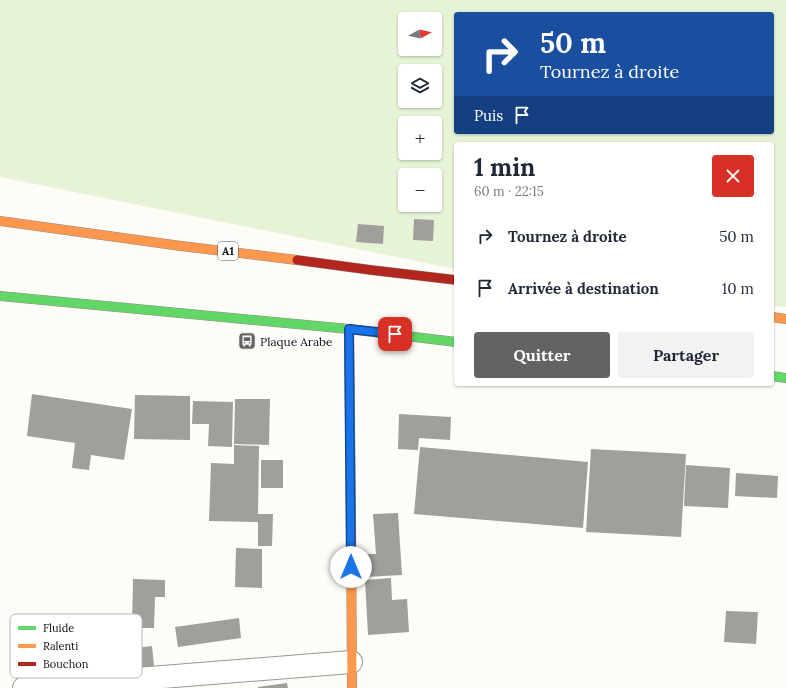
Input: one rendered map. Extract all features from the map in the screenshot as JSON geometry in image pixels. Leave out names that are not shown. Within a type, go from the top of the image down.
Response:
[{"type":"main road","name":"A1","points":[[0,221],[181,246],[262,254],[372,270],[454,280]]},
{"type":"main road","points":[[0,296],[349,329],[454,342]]},
{"type":"main road","points":[[774,317],[786,318]]},
{"type":"main road","points":[[349,329],[352,688]]},
{"type":"main road","points":[[774,376],[786,378]]},
{"type":"street","points":[[24,688],[351,662]]},
{"type":"green space","points":[[0,0],[786,0],[786,307],[774,306],[774,142],[454,142],[454,269],[0,177]]},
{"type":"building","points":[[414,219],[434,220],[433,241],[413,240]]},
{"type":"building","points":[[358,224],[384,226],[383,244],[356,242]]},
{"type":"building","points":[[32,394],[132,409],[124,460],[91,455],[89,470],[72,468],[75,443],[27,436]]},
{"type":"building","points":[[135,395],[190,396],[190,440],[134,439]]},
{"type":"building","points":[[235,399],[270,399],[269,445],[234,444]]},
{"type":"building","points":[[193,401],[233,402],[232,447],[208,446],[209,424],[192,424]]},
{"type":"building","points":[[399,414],[451,417],[450,440],[419,438],[418,450],[398,449]]},
{"type":"building","points":[[234,445],[259,446],[258,514],[273,514],[272,546],[258,546],[258,522],[209,521],[211,463],[234,464]]},
{"type":"building","points":[[420,447],[588,462],[583,528],[414,514]]},
{"type":"building","points":[[591,449],[686,454],[681,537],[586,532]]},
{"type":"building","points":[[261,460],[283,460],[283,488],[261,488]]},
{"type":"building","points":[[686,465],[730,468],[728,508],[684,506]]},
{"type":"building","points":[[736,473],[778,476],[777,498],[735,496]]},
{"type":"building","points":[[398,513],[402,575],[366,577],[364,554],[376,554],[373,514]]},
{"type":"building","points":[[236,548],[262,549],[262,588],[235,587]]},
{"type":"building","points":[[391,578],[392,600],[407,599],[409,632],[368,635],[365,580]]},
{"type":"building","points":[[133,579],[165,580],[165,597],[155,597],[154,628],[142,628],[142,614],[132,614]]},
{"type":"building","points":[[726,611],[758,612],[756,644],[724,642]]},
{"type":"building","points":[[239,618],[241,638],[178,647],[175,627]]},
{"type":"building","points":[[152,646],[154,666],[142,667],[142,647]]},
{"type":"building","points":[[287,683],[288,688],[258,688],[258,687]]},
{"type":"traffic: fast","points":[[0,296],[349,329],[454,342]]},
{"type":"traffic: fast","points":[[349,329],[351,519]]},
{"type":"traffic: fast","points":[[774,376],[786,378]]},
{"type":"traffic: slow","points":[[0,221],[181,246],[297,260]]},
{"type":"traffic: slow","points":[[774,317],[786,319]]},
{"type":"traffic: slow","points":[[351,519],[352,688]]},
{"type":"traffic: jam","points":[[297,260],[454,280]]},
{"type":"place","name":"Plaque Arabe","points":[[247,341]]},
{"type":"route","points":[[351,567],[349,329],[395,334]]}]
